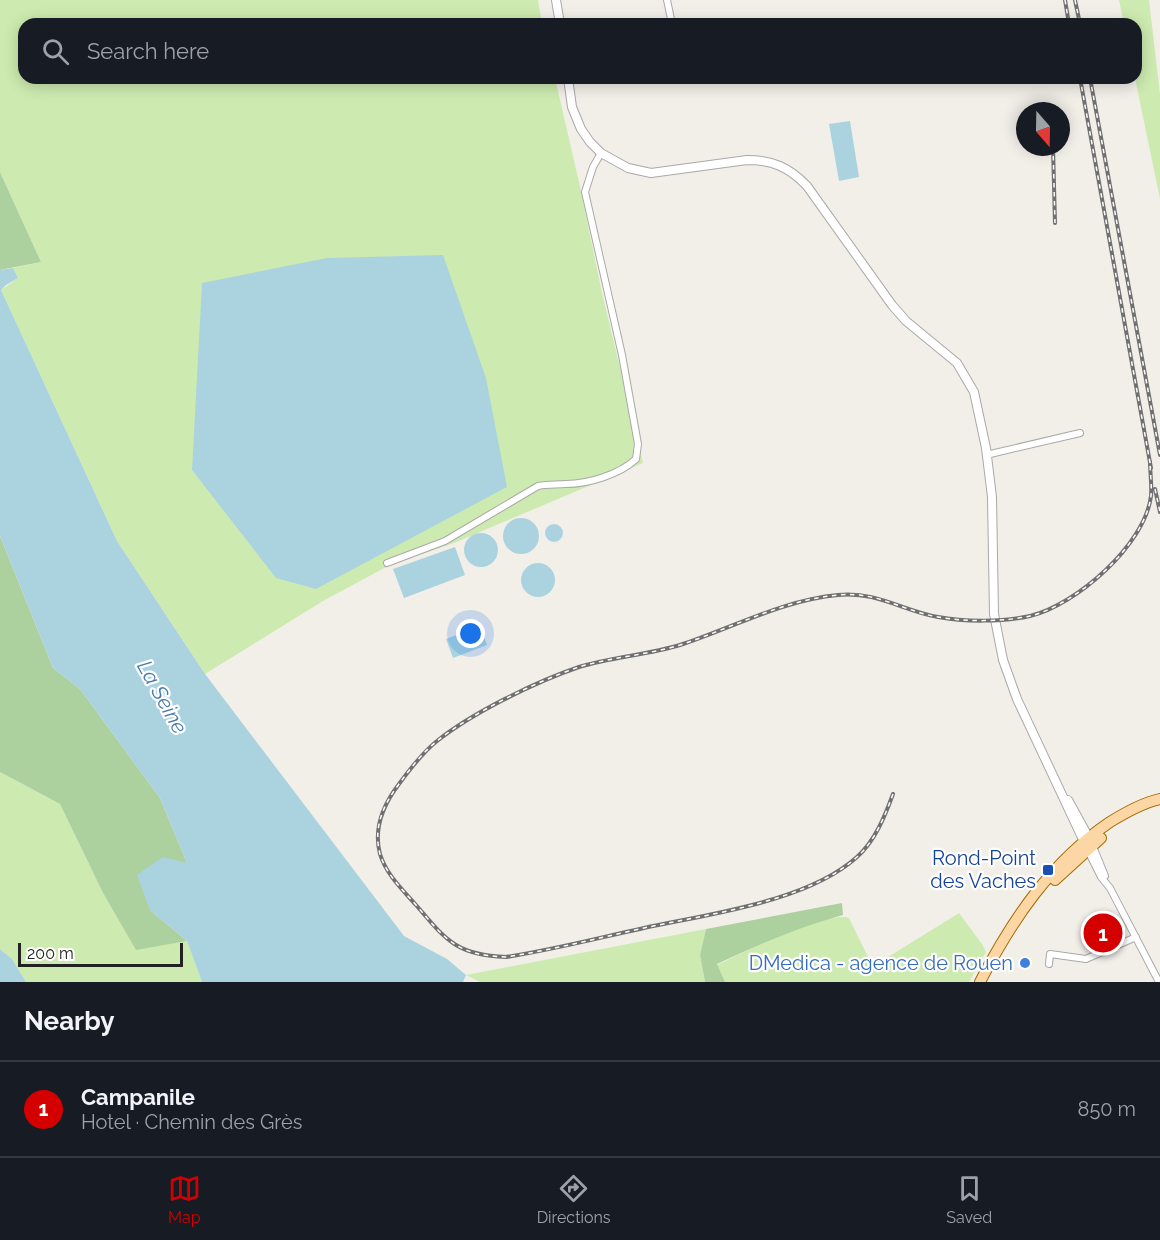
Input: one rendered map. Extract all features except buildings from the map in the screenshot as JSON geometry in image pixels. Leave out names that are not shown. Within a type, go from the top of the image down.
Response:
[{"type":"main road","points":[[980,982],[997,947],[1047,878],[1088,843],[1152,806],[1159,799]]},
{"type":"main road","points":[[986,982],[1022,920],[1088,843]]},
{"type":"street","points":[[556,0],[559,18]]},
{"type":"street","points":[[667,0],[671,18]]},
{"type":"street","points":[[569,84],[572,107],[581,129],[601,153],[628,168],[651,172],[760,160],[775,163],[796,174],[892,305],[906,321],[946,353],[964,373],[976,400],[987,455],[992,507],[994,614],[1003,660],[1017,699],[1062,794],[1066,796],[1101,877],[1105,880],[1159,982]]},
{"type":"street","points":[[387,563],[445,541],[538,486],[551,483],[580,483],[629,465],[636,459],[638,444],[622,356],[585,192],[592,167],[601,153]]},
{"type":"street","points":[[987,455],[1080,433]]},
{"type":"street","points":[[1049,964],[1050,954],[1086,959],[1136,937]]},
{"type":"green space","points":[[0,0],[538,0],[541,18],[18,18],[18,84],[556,84],[602,293],[643,463],[454,543],[388,566],[323,601],[205,674],[117,541],[1,290],[18,278],[13,268],[41,262],[0,172]]},
{"type":"green space","points":[[1119,0],[1149,0],[1160,94],[1160,199],[1136,84],[1142,84],[1142,18],[1123,18]]},
{"type":"green space","points":[[0,172],[41,262],[0,270]]},
{"type":"green space","points":[[0,536],[53,668],[80,689],[160,798],[187,863],[150,910],[187,941],[136,950],[103,893],[60,804],[0,772]]},
{"type":"green space","points":[[0,772],[60,804],[103,893],[136,949],[187,941],[202,982],[26,982],[12,959],[0,949]]},
{"type":"green space","points":[[842,903],[843,915],[779,937],[717,964],[725,982],[705,982],[700,955],[706,929]]},
{"type":"green space","points":[[959,913],[986,952],[969,982],[725,982],[717,965],[784,934],[823,920],[839,917],[849,918],[870,961],[880,962]]},
{"type":"green space","points":[[706,929],[700,955],[705,982],[480,982],[466,975]]},
{"type":"water","points":[[850,121],[859,177],[839,181],[829,124]]},
{"type":"water","points":[[443,255],[486,378],[507,487],[316,589],[276,578],[192,470],[202,283],[327,258]]},
{"type":"water","name":"La Seine","points":[[13,268],[18,278],[1,290],[117,541],[205,674],[404,936],[447,959],[466,975],[463,982],[202,982],[187,941],[150,910],[137,875],[163,857],[187,863],[160,798],[80,689],[53,668],[0,536],[0,270]]},
{"type":"water","points":[[521,518],[533,524],[539,536],[533,548],[521,554],[509,548],[503,536],[509,524]]},
{"type":"water","points":[[554,524],[560,527],[563,533],[560,539],[554,542],[548,539],[545,533],[548,527]]},
{"type":"water","points":[[481,533],[493,538],[498,550],[493,562],[481,567],[469,562],[464,550],[469,538]]},
{"type":"water","points":[[455,547],[465,575],[404,598],[393,569]]},
{"type":"water","points":[[538,563],[550,568],[555,580],[550,592],[538,597],[526,592],[521,580],[526,568]]},
{"type":"water","points":[[480,626],[487,645],[453,658],[446,639]]},
{"type":"water","points":[[0,949],[12,959],[26,982],[0,982]]},
{"type":"railway","points":[[1065,0],[1068,18]]},
{"type":"railway","points":[[1075,0],[1079,18]]},
{"type":"railway","points":[[1081,84],[1151,468]]},
{"type":"railway","points":[[1091,84],[1160,455]]},
{"type":"railway","points":[[1053,156],[1055,223]]},
{"type":"railway","points":[[893,794],[879,828],[863,851],[836,872],[812,885],[756,904],[506,957],[489,956],[463,949],[444,936],[390,875],[378,844],[381,817],[388,800],[412,767],[432,746],[451,730],[505,699],[579,667],[680,645],[778,609],[838,595],[865,596],[925,614],[960,620],[1008,619],[1030,616],[1048,610],[1087,586],[1122,553],[1136,534],[1146,515],[1151,496],[1150,461]]},
{"type":"railway","points":[[1155,489],[1160,512]]},
{"type":"place","name":"Rond-Point des Vaches","points":[[1048,870]]},
{"type":"place","name":"Campanile","points":[[1103,933]]},
{"type":"place","name":"DMedica - agence de Rouen","points":[[1025,963]]}]
